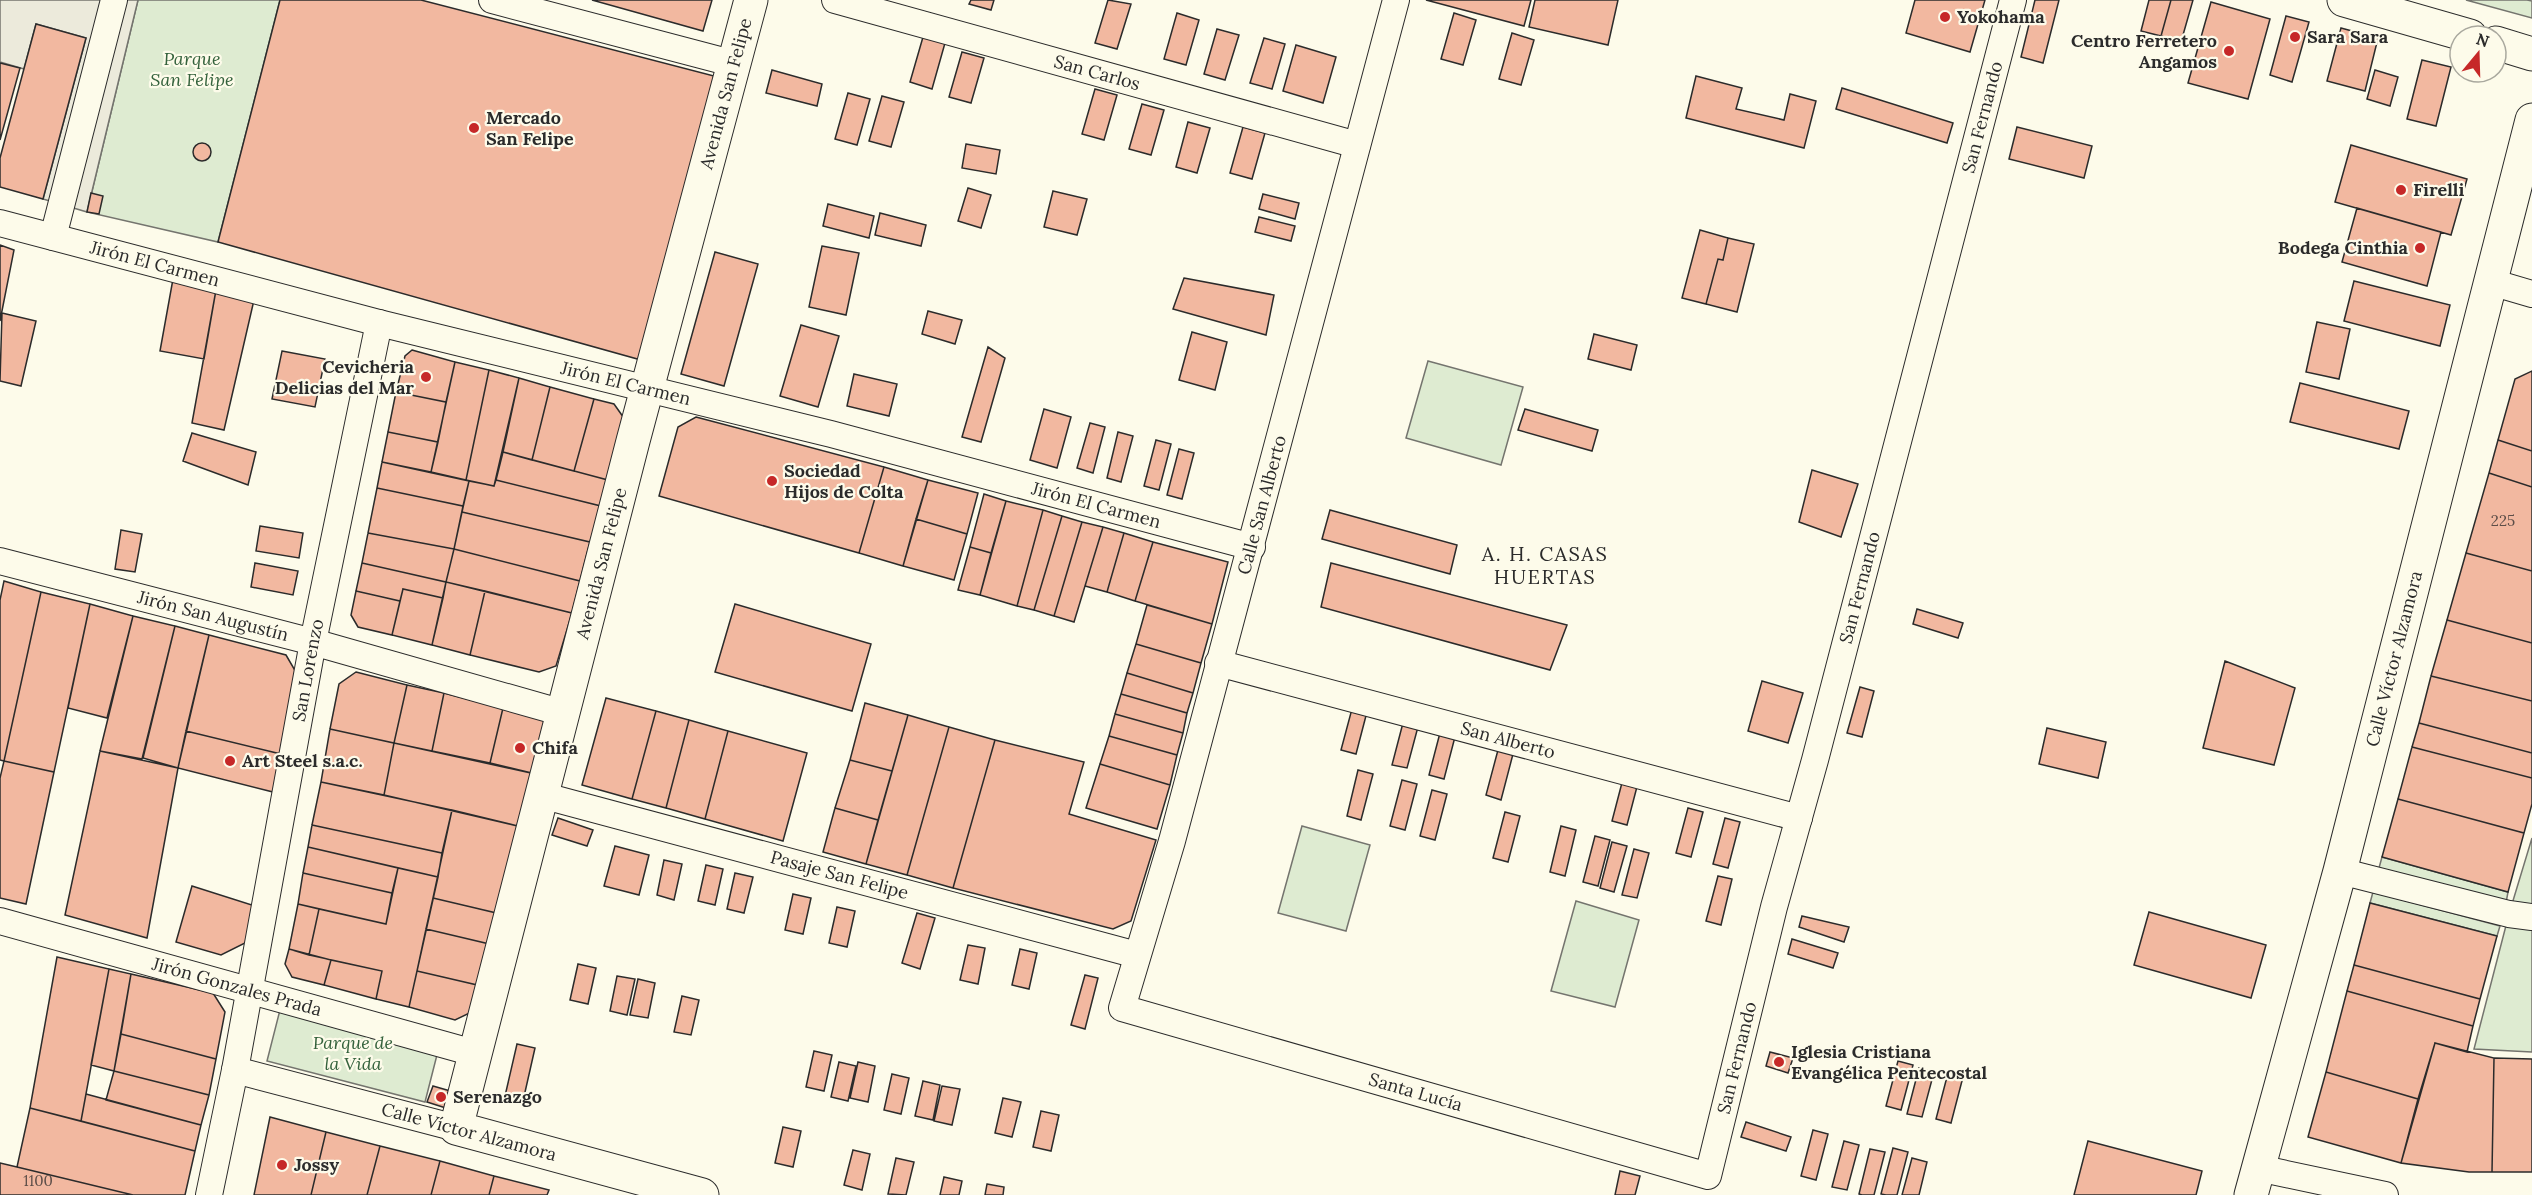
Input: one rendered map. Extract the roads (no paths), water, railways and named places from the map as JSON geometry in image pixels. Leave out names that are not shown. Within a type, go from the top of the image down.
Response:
[{"type":"street","points":[[53,237],[114,0]]},
{"type":"street","points":[[492,0],[735,64]]},
{"type":"street","name":"Avenida San Felipe","points":[[456,1128],[647,389],[751,0]]},
{"type":"street","name":"San Carlos","points":[[835,0],[1357,145]]},
{"type":"street","name":"Calle San Alberto","points":[[1122,1008],[1172,842],[1396,0]]},
{"type":"street","name":"San Fernando","points":[[1708,1176],[1739,1046],[2013,0]]},
{"type":"street","points":[[2344,0],[2448,30]]},
{"type":"street","points":[[2508,47],[2532,54]]},
{"type":"street","name":"Calle Víctor Alzamora","points":[[2254,1181],[2340,871],[2532,120]]},
{"type":"street","name":"Jirón El Carmen","points":[[0,223],[379,323],[831,434],[1252,547]]},
{"type":"street","points":[[2491,282],[2532,294]]},
{"type":"street","name":"San Lorenzo","points":[[209,1195],[235,1070],[313,642],[379,323]]},
{"type":"street","name":"Jirón San Augustín","points":[[0,561],[313,642],[563,713]]},
{"type":"street","name":"San Alberto","points":[[1218,663],[1799,818]]},
{"type":"street","name":"Pasaje San Felipe","points":[[541,795],[1137,955]]},
{"type":"street","points":[[2340,871],[2509,914],[2532,917]]},
{"type":"street","name":"Jirón Gonzales Prada","points":[[0,921],[474,1053]]},
{"type":"street","name":"Santa Lucía","points":[[1122,1008],[1708,1176]]},
{"type":"street","name":"Calle Víctor Alzamora","points":[[235,1070],[699,1195]]},
{"type":"street","points":[[2254,1181],[2385,1195]]},
{"type":"place","name":"Yokohama","points":[[1945,17]]},
{"type":"place","name":"Sara Sara","points":[[2295,37]]},
{"type":"place","name":"Centro Ferretero Angamos","points":[[2229,51]]},
{"type":"place","name":"Mercado San Felipe","points":[[474,128]]},
{"type":"place","name":"Firelli","points":[[2401,190]]},
{"type":"place","name":"Bodega Cinthia","points":[[2420,248]]},
{"type":"place","name":"Cevicheria Delicias del Mar","points":[[426,377]]},
{"type":"place","name":"Sociedad Hijos de Colta","points":[[772,481]]},
{"type":"place","name":"Chifa","points":[[520,748]]},
{"type":"place","name":"Art Steel s.a.c.","points":[[230,761]]},
{"type":"place","name":"Iglesia Cristiana Evangélica Pentecostal","points":[[1779,1062]]},
{"type":"place","name":"Serenazgo","points":[[441,1097]]},
{"type":"place","name":"Jossy","points":[[282,1165]]},
{"type":"district","name":"A. H. CASAS HUERTAS","points":[[1545,566]]},
{"type":"park label","name":"Parque San Felipe","points":[[192,69]]},
{"type":"park label","name":"Parque de la Vida","points":[[353,1053]]}]
